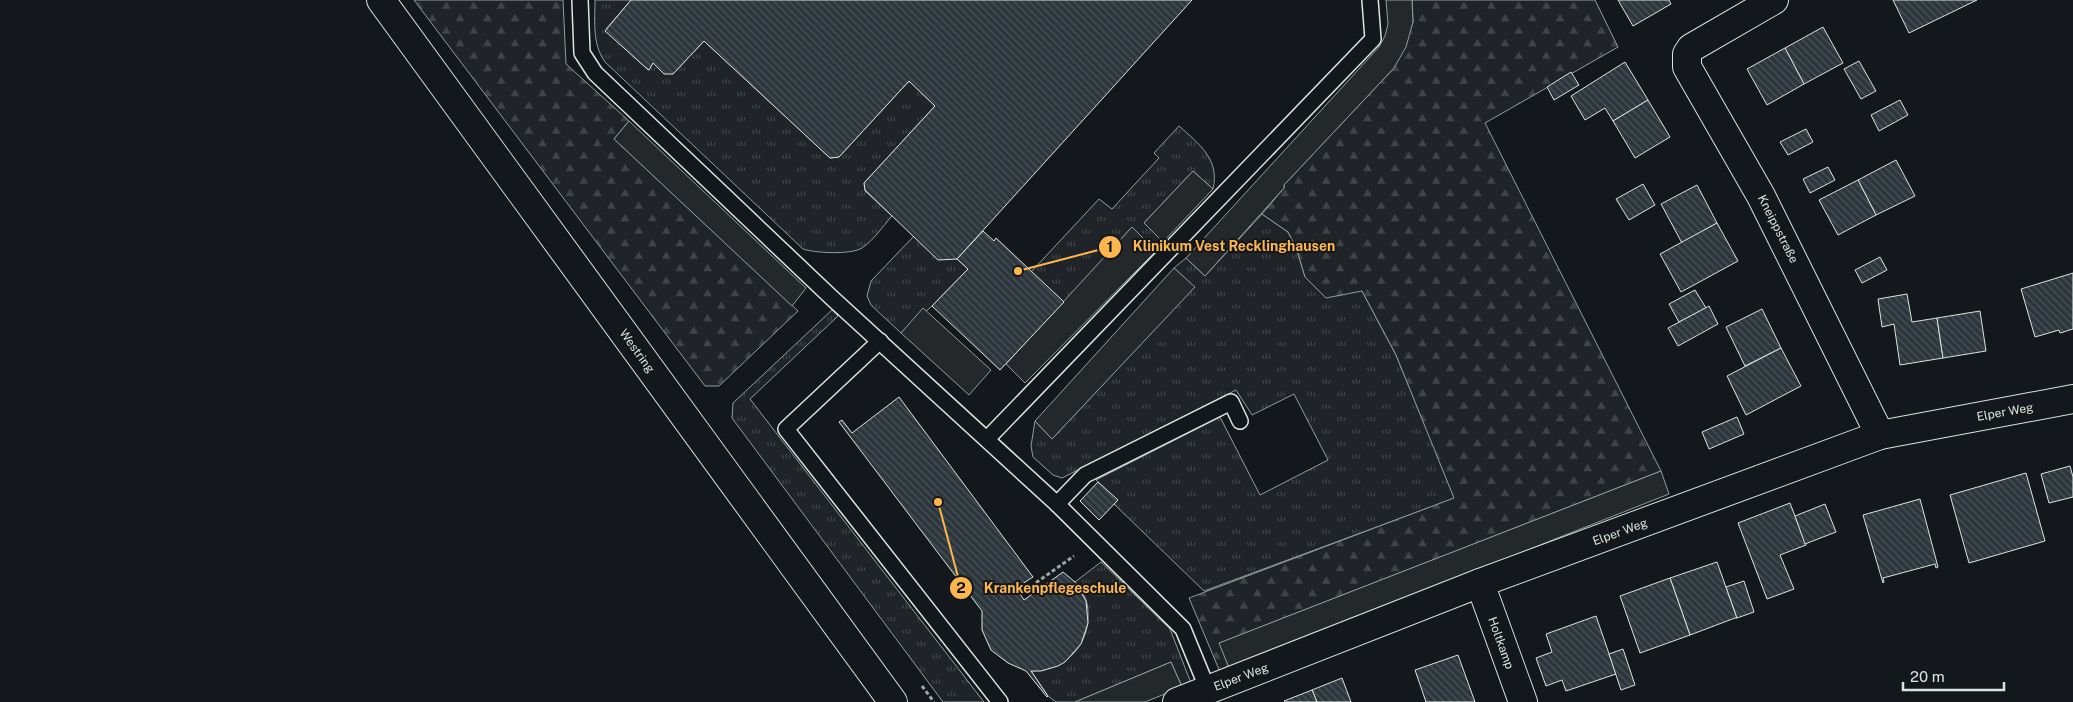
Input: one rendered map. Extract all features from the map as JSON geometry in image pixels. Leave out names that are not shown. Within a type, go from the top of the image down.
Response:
[{"type":"street","name":"Westring","points":[[381,0],[893,702]]},
{"type":"street","name":"Kneippstraße","points":[[1774,0],[1691,48],[1687,54],[1687,67],[1762,196],[1880,435]]},
{"type":"street","name":"Elper Weg","points":[[1176,702],[1480,583],[1880,435],[2073,399]]},
{"type":"street","name":"Holtkamp","points":[[1480,583],[1523,702]]},
{"type":"lane","points":[[580,0],[582,53],[595,73],[765,235],[1057,504],[1183,629],[1208,690]]},
{"type":"lane","points":[[987,439],[1373,39],[1370,0]]},
{"type":"lane","points":[[880,341],[786,429],[1000,702]]},
{"type":"lane","points":[[1057,504],[1085,475],[1231,402],[1240,421]]},
{"type":"green space","points":[[414,0],[563,0],[566,64],[629,121],[614,139],[798,311],[719,386],[705,386]]},
{"type":"green space","points":[[595,0],[631,0],[606,29],[648,70],[653,63],[673,74],[704,41],[830,158],[839,157],[909,81],[935,106],[864,183],[865,191],[892,216],[870,241],[857,250],[832,253],[803,249],[605,62],[596,40]]},
{"type":"green space","points":[[1412,0],[1595,0],[1618,47],[1485,123],[1661,471],[1220,643],[1229,668],[1220,672],[1189,598],[1454,498],[1396,355],[1362,291],[1326,298],[1305,277],[1296,247],[1288,232],[1262,214],[1284,188],[1284,185],[1394,68],[1413,22]]},
{"type":"green space","points":[[1179,126],[1200,146],[1211,161],[1214,178],[1213,189],[1193,171],[1144,223],[1163,242],[1156,251],[1132,227],[1064,302],[1031,272],[1099,199],[1112,209],[1159,158],[1154,153]]},
{"type":"green space","points":[[1262,214],[1288,232],[1296,247],[1305,277],[1362,291],[1396,355],[1455,498],[1204,591],[1114,504],[1117,500],[1096,480],[1220,417],[1260,495],[1328,460],[1294,394],[1252,415],[1236,390],[1062,478],[1053,475],[1033,457],[1031,446],[1035,421],[1052,439],[1194,287],[1174,268],[1186,258],[1205,276]]},
{"type":"green space","points":[[914,236],[957,259],[968,269],[932,306],[901,333],[871,305],[867,296],[871,281]]},
{"type":"green space","points":[[832,310],[838,316],[750,399],[984,702],[943,702],[732,418],[733,403]]},
{"type":"green space","points":[[1101,562],[1170,629],[1191,683],[1182,687],[1171,662],[1075,702],[1056,702],[1048,696],[1031,671],[1057,665],[1076,651],[1087,630],[1088,617],[1087,603],[1075,582]]},
{"type":"shaded area","points":[[1386,0],[1412,0],[1413,22],[1406,47],[1394,68],[1284,185],[1284,188],[1205,276],[1186,258],[1379,47],[1385,36],[1388,24]]},
{"type":"shaded area","points":[[629,121],[806,288],[792,306],[614,139]]},
{"type":"shaded area","points":[[1193,171],[1213,189],[1163,242],[1144,223]]},
{"type":"shaded area","points":[[1132,227],[1156,251],[1025,383],[1006,364]]},
{"type":"shaded area","points":[[1174,268],[1195,287],[1052,439],[1035,421]]},
{"type":"shaded area","points":[[923,308],[991,370],[969,395],[901,333]]},
{"type":"shaded area","points":[[1661,471],[1669,494],[1229,668],[1219,643]]},
{"type":"shaded area","points":[[1171,662],[1182,687],[1145,702],[1075,702]]},
{"type":"building","points":[[631,0],[1192,0],[957,259],[938,260],[865,190],[864,183],[935,106],[909,81],[839,157],[830,158],[704,41],[673,74],[664,74],[653,63],[649,70],[645,67],[605,31]]},
{"type":"building","points":[[1618,0],[1669,0],[1671,4],[1633,26]]},
{"type":"building","points":[[1893,0],[1977,0],[1909,33]]},
{"type":"building","points":[[1823,27],[1843,63],[1804,84],[1785,48]]},
{"type":"building","points":[[1785,48],[1804,84],[1767,105],[1747,69]]},
{"type":"building","points":[[1859,61],[1876,91],[1861,99],[1844,69]]},
{"type":"building","points":[[1625,62],[1648,100],[1613,121],[1605,108],[1585,120],[1571,96]]},
{"type":"building","points":[[1571,72],[1579,85],[1554,100],[1547,87]]},
{"type":"building","points":[[1648,100],[1670,137],[1635,158],[1613,121]]},
{"type":"building","points":[[1900,100],[1908,115],[1879,131],[1871,115]]},
{"type":"building","points":[[1806,129],[1813,142],[1788,155],[1780,142]]},
{"type":"building","points":[[1896,160],[1915,196],[1876,215],[1858,180]]},
{"type":"building","points":[[1828,167],[1835,180],[1810,193],[1803,179]]},
{"type":"building","points":[[1858,180],[1876,215],[1838,235],[1819,200]]},
{"type":"building","points":[[1643,184],[1655,205],[1629,220],[1616,199]]},
{"type":"building","points":[[1697,185],[1717,223],[1682,243],[1661,204]]},
{"type":"building","points":[[1717,223],[1738,261],[1681,292],[1660,254]]},
{"type":"building","points":[[983,231],[994,241],[996,238],[1064,302],[1000,370],[932,306],[968,269],[957,259]]},
{"type":"building","points":[[1880,257],[1887,270],[1862,283],[1855,270]]},
{"type":"building","points":[[2073,273],[2073,329],[2060,333],[2059,330],[2035,337],[2021,289]]},
{"type":"building","points":[[1695,290],[1706,308],[1679,322],[1669,304]]},
{"type":"building","points":[[1907,294],[1912,322],[1937,318],[1943,358],[1900,365],[1894,324],[1882,327],[1878,299]]},
{"type":"building","points":[[1709,306],[1718,324],[1678,346],[1668,328]]},
{"type":"building","points":[[1762,309],[1781,348],[1745,366],[1726,327]]},
{"type":"building","points":[[1980,311],[1986,351],[1943,358],[1937,318]]},
{"type":"building","points":[[1781,348],[1801,386],[1746,415],[1727,376]]},
{"type":"building","points":[[899,397],[1033,577],[1016,588],[1024,600],[1063,572],[1075,582],[1086,601],[1088,623],[1081,644],[1065,662],[1058,666],[1041,671],[1031,671],[1047,697],[1026,671],[1008,663],[991,650],[982,630],[982,611],[839,422],[842,420],[852,433]]},
{"type":"building","points":[[1737,417],[1744,434],[1709,449],[1702,432]]},
{"type":"building","points":[[2070,466],[2073,477],[2073,497],[2049,503],[2041,474]]},
{"type":"building","points":[[2026,473],[2045,541],[1969,563],[1950,495]]},
{"type":"building","points":[[1098,482],[1118,500],[1099,520],[1080,501]]},
{"type":"building","points":[[1920,499],[1938,567],[1936,568],[1935,564],[1883,578],[1883,583],[1863,515]]},
{"type":"building","points":[[1790,503],[1806,545],[1780,555],[1794,589],[1767,599],[1738,523]]},
{"type":"building","points":[[1825,504],[1836,532],[1805,544],[1795,516]]},
{"type":"building","points":[[1717,562],[1737,618],[1690,635],[1670,578]]},
{"type":"building","points":[[1670,578],[1690,635],[1640,653],[1620,596]]},
{"type":"building","points":[[1744,581],[1754,612],[1737,618],[1726,587]]},
{"type":"building","points":[[1596,616],[1616,674],[1566,691],[1562,680],[1546,686],[1536,658],[1552,652],[1546,634]]},
{"type":"building","points":[[1623,649],[1635,685],[1621,690],[1609,654]]},
{"type":"building","points":[[1458,655],[1475,702],[1426,702],[1415,670]]},
{"type":"building","points":[[1342,678],[1351,702],[1317,702],[1312,690]]},
{"type":"building","points":[[1312,690],[1317,702],[1284,701]]},
{"type":"place","name":"Klinikum Vest Recklinghausen","points":[[1018,271]]},
{"type":"place","name":"Krankenpflegeschule","points":[[938,502]]}]
